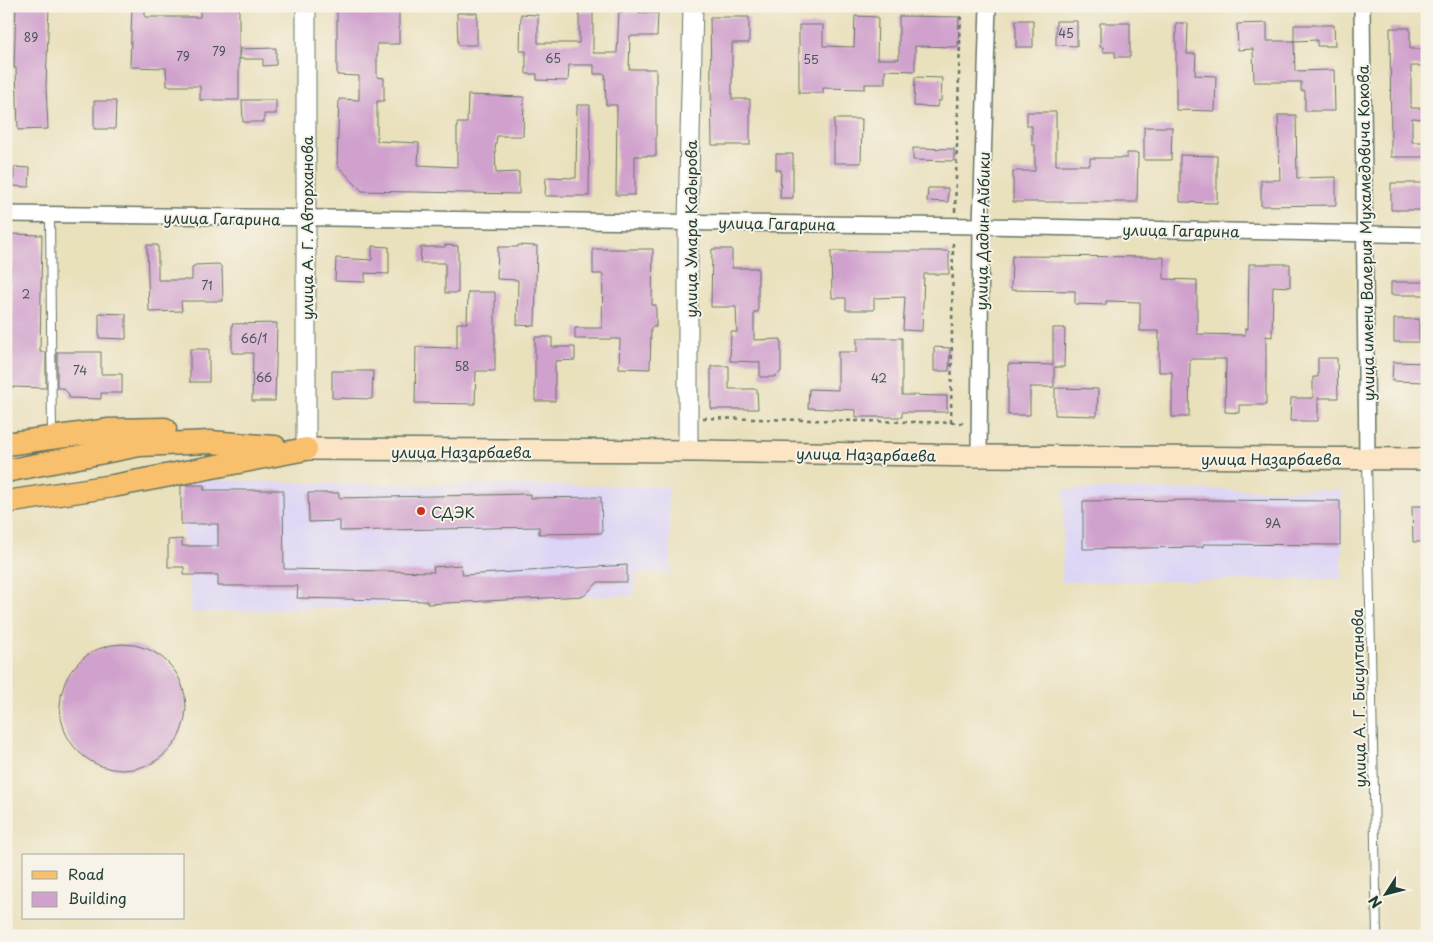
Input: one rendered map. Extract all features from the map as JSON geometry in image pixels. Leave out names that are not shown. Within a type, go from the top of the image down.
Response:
[{"type":"main road","points":[[6,444],[109,430],[169,429],[242,444]]},
{"type":"main road","name":"улица Назарбаева","points":[[6,471],[140,444],[210,442],[306,449],[1427,459]]},
{"type":"main road","name":"улица Назарбаева","points":[[6,502],[113,486],[306,449]]},
{"type":"main road","points":[[6,516],[113,486]]},
{"type":"street","name":"улица А. Г. Авторханова","points":[[306,6],[306,449]]},
{"type":"street","name":"улица Умара Кадырова","points":[[688,451],[688,222],[693,6]]},
{"type":"street","name":"улица Дадин-Айбики","points":[[979,456],[981,226],[988,6]]},
{"type":"street","name":"улица имени Валерия Мухамедовича Кокова","points":[[1362,6],[1367,459]]},
{"type":"street","name":"улица Гагарина","points":[[6,214],[981,226],[1427,235]]},
{"type":"lane","points":[[50,215],[52,437]]},
{"type":"lane","name":"улица А. Г. Бисултанова","points":[[1367,459],[1378,936]]},
{"type":"path","points":[[689,417],[978,424]]},
{"type":"shaded area","points":[[178,479],[342,484],[668,486],[671,573],[636,573],[634,595],[192,613]]},
{"type":"shaded area","points":[[1064,489],[1342,490],[1342,579],[1062,582]]},
{"type":"building","points":[[16,6],[49,6],[46,86],[48,129],[18,130],[16,68],[14,68]]},
{"type":"building","points":[[132,6],[145,6],[145,17],[200,17],[200,6],[239,6],[239,100],[200,100],[200,86],[167,86],[166,68],[130,67]]},
{"type":"building","points":[[337,6],[399,9],[399,44],[377,44],[377,77],[384,78],[384,101],[377,101],[377,141],[419,143],[418,165],[457,167],[457,123],[467,123],[468,95],[524,97],[523,136],[497,136],[495,148],[496,173],[519,172],[519,194],[362,191],[337,165],[339,99],[359,100],[359,76],[337,75]]},
{"type":"building","points":[[579,12],[593,12],[593,53],[617,53],[619,12],[658,13],[657,36],[630,36],[629,69],[656,69],[656,156],[635,156],[635,195],[616,195],[617,105],[606,105],[605,74],[594,74],[594,65],[569,65],[568,81],[537,80],[537,74],[526,74],[526,51],[520,51],[521,14],[538,15],[538,43],[579,43]]},
{"type":"building","points":[[457,13],[477,13],[477,45],[458,45]]},
{"type":"building","points":[[855,16],[878,17],[877,59],[899,59],[899,16],[959,17],[958,47],[915,46],[915,71],[885,70],[885,84],[865,84],[865,89],[823,88],[823,93],[799,93],[799,25],[823,25],[823,46],[854,47]]},
{"type":"building","points":[[710,17],[749,17],[749,43],[732,43],[732,99],[750,99],[750,145],[712,145]]},
{"type":"building","points":[[1016,20],[1033,20],[1033,47],[1016,47]]},
{"type":"building","points":[[1056,21],[1077,21],[1077,46],[1056,45]]},
{"type":"building","points":[[1100,23],[1130,23],[1130,57],[1115,57],[1115,52],[1103,52],[1103,47],[1100,47]]},
{"type":"building","points":[[1176,23],[1188,23],[1187,54],[1196,54],[1195,75],[1216,76],[1215,111],[1176,110]]},
{"type":"building","points":[[1267,23],[1267,41],[1294,41],[1295,71],[1334,70],[1335,111],[1305,111],[1305,91],[1301,91],[1301,82],[1254,82],[1253,49],[1238,50],[1237,24]]},
{"type":"building","points":[[1294,25],[1334,25],[1335,46],[1317,46],[1317,40],[1294,41]]},
{"type":"building","points":[[1390,28],[1410,28],[1410,49],[1427,49],[1427,66],[1411,66],[1411,108],[1427,108],[1427,119],[1412,118],[1412,142],[1427,142],[1427,157],[1391,157]]},
{"type":"building","points":[[276,48],[276,65],[263,66],[263,59],[240,59],[240,49]]},
{"type":"building","points":[[915,77],[942,78],[941,101],[938,101],[937,107],[914,106]]},
{"type":"building","points":[[242,100],[276,100],[276,114],[264,114],[264,122],[243,122]]},
{"type":"building","points":[[94,101],[116,101],[115,129],[94,129]]},
{"type":"building","points":[[577,105],[590,105],[589,196],[545,196],[546,177],[576,178]]},
{"type":"building","points":[[1027,112],[1056,112],[1056,165],[1090,165],[1090,158],[1127,158],[1127,153],[1138,153],[1137,202],[1013,202],[1013,171],[1035,171],[1035,145],[1032,145],[1032,126],[1027,126]]},
{"type":"building","points":[[1278,115],[1296,115],[1297,178],[1336,177],[1336,205],[1261,206],[1261,180],[1280,180]]},
{"type":"building","points":[[834,119],[862,119],[861,163],[834,163]]},
{"type":"building","points":[[1144,127],[1172,127],[1171,160],[1144,160]]},
{"type":"building","points":[[913,148],[954,149],[954,161],[913,160]]},
{"type":"building","points":[[776,154],[793,154],[793,198],[780,198],[781,170],[776,170]]},
{"type":"building","points":[[1180,155],[1217,156],[1217,203],[1180,202]]},
{"type":"building","points":[[14,167],[30,168],[29,187],[13,186]]},
{"type":"building","points":[[1391,183],[1427,183],[1427,210],[1391,210]]},
{"type":"building","points":[[928,188],[948,188],[948,202],[927,201]]},
{"type":"building","points":[[11,234],[42,235],[40,352],[46,352],[46,388],[9,387]]},
{"type":"building","points":[[147,245],[158,245],[158,280],[192,280],[192,268],[195,265],[219,264],[222,268],[223,301],[181,301],[182,311],[149,312]]},
{"type":"building","points":[[445,245],[458,246],[458,293],[445,293],[445,263],[420,263],[421,247],[445,247]]},
{"type":"building","points":[[518,245],[537,246],[535,326],[517,325],[518,280],[497,279],[498,247],[518,247]]},
{"type":"building","points":[[372,246],[389,247],[389,274],[365,273],[365,282],[335,281],[336,258],[372,260]]},
{"type":"building","points":[[593,249],[653,249],[652,305],[656,305],[656,327],[651,327],[650,369],[619,368],[620,339],[575,339],[575,328],[602,328],[603,274],[593,274]]},
{"type":"building","points":[[712,249],[732,249],[732,268],[758,268],[758,312],[754,312],[754,340],[781,339],[781,372],[774,377],[760,377],[760,362],[730,361],[731,332],[737,332],[736,307],[711,307]]},
{"type":"building","points":[[831,251],[949,251],[949,274],[924,274],[922,331],[903,330],[905,297],[874,298],[874,310],[846,310],[846,298],[832,298]]},
{"type":"building","points":[[1012,256],[1164,257],[1164,279],[1197,280],[1197,334],[1245,335],[1245,328],[1248,329],[1249,264],[1290,264],[1290,287],[1273,286],[1272,337],[1266,336],[1266,405],[1239,405],[1239,413],[1225,412],[1226,359],[1190,359],[1189,417],[1172,417],[1172,372],[1159,372],[1159,331],[1140,331],[1140,302],[1106,301],[1106,305],[1075,304],[1075,291],[1011,290]]},
{"type":"building","points":[[1391,282],[1427,282],[1427,295],[1391,295]]},
{"type":"building","points":[[468,292],[495,292],[495,371],[476,371],[475,404],[415,403],[416,347],[457,348],[457,323],[467,323]]},
{"type":"building","points":[[99,313],[126,314],[126,339],[99,338]]},
{"type":"building","points":[[1394,319],[1419,319],[1419,342],[1394,342]]},
{"type":"building","points":[[277,323],[275,401],[252,401],[253,353],[232,353],[232,324]]},
{"type":"building","points":[[1053,328],[1065,328],[1064,367],[1054,367],[1054,387],[1030,387],[1030,415],[1008,415],[1008,364],[1053,365]]},
{"type":"building","points":[[535,337],[552,337],[552,347],[575,347],[575,360],[555,361],[555,401],[535,401]]},
{"type":"building","points":[[857,338],[902,338],[902,395],[947,396],[947,412],[902,412],[902,417],[856,417],[856,410],[808,408],[809,389],[838,390],[838,352],[857,352]]},
{"type":"building","points":[[934,347],[950,348],[949,371],[934,371]]},
{"type":"building","points":[[190,349],[209,349],[209,382],[190,382]]},
{"type":"building","points":[[57,352],[101,352],[101,374],[122,374],[122,393],[101,393],[101,399],[69,398],[69,394],[63,388],[57,388]]},
{"type":"building","points":[[1318,358],[1337,358],[1338,398],[1318,398],[1318,421],[1290,421],[1291,398],[1313,398],[1313,377],[1318,377]]},
{"type":"building","points":[[1393,362],[1427,363],[1427,382],[1392,381]]},
{"type":"building","points":[[711,366],[729,366],[729,389],[757,389],[758,409],[711,409]]},
{"type":"building","points":[[332,371],[373,371],[372,399],[332,398]]},
{"type":"building","points":[[1055,388],[1098,389],[1097,416],[1055,415]]},
{"type":"building","points":[[204,485],[204,490],[283,490],[284,569],[434,572],[433,567],[461,565],[463,575],[627,565],[627,582],[598,582],[584,596],[427,604],[427,601],[297,598],[298,586],[218,586],[218,575],[184,575],[184,567],[168,567],[168,540],[182,539],[182,546],[218,546],[218,524],[181,524],[181,486]]},
{"type":"building","points":[[308,493],[339,493],[339,498],[530,494],[530,498],[601,497],[602,533],[539,534],[539,527],[340,531],[340,521],[309,522]]},
{"type":"building","points":[[1083,501],[1340,501],[1340,545],[1203,544],[1203,547],[1083,549]]},
{"type":"building","points":[[1412,506],[1427,506],[1427,542],[1413,542]]},
{"type":"building","points":[[123,644],[147,649],[167,663],[181,683],[186,707],[181,731],[167,751],[147,765],[123,770],[99,765],[79,751],[65,731],[60,707],[65,683],[79,663],[99,649]]},
{"type":"place","name":"СДЭК","points":[[421,511]]}]
